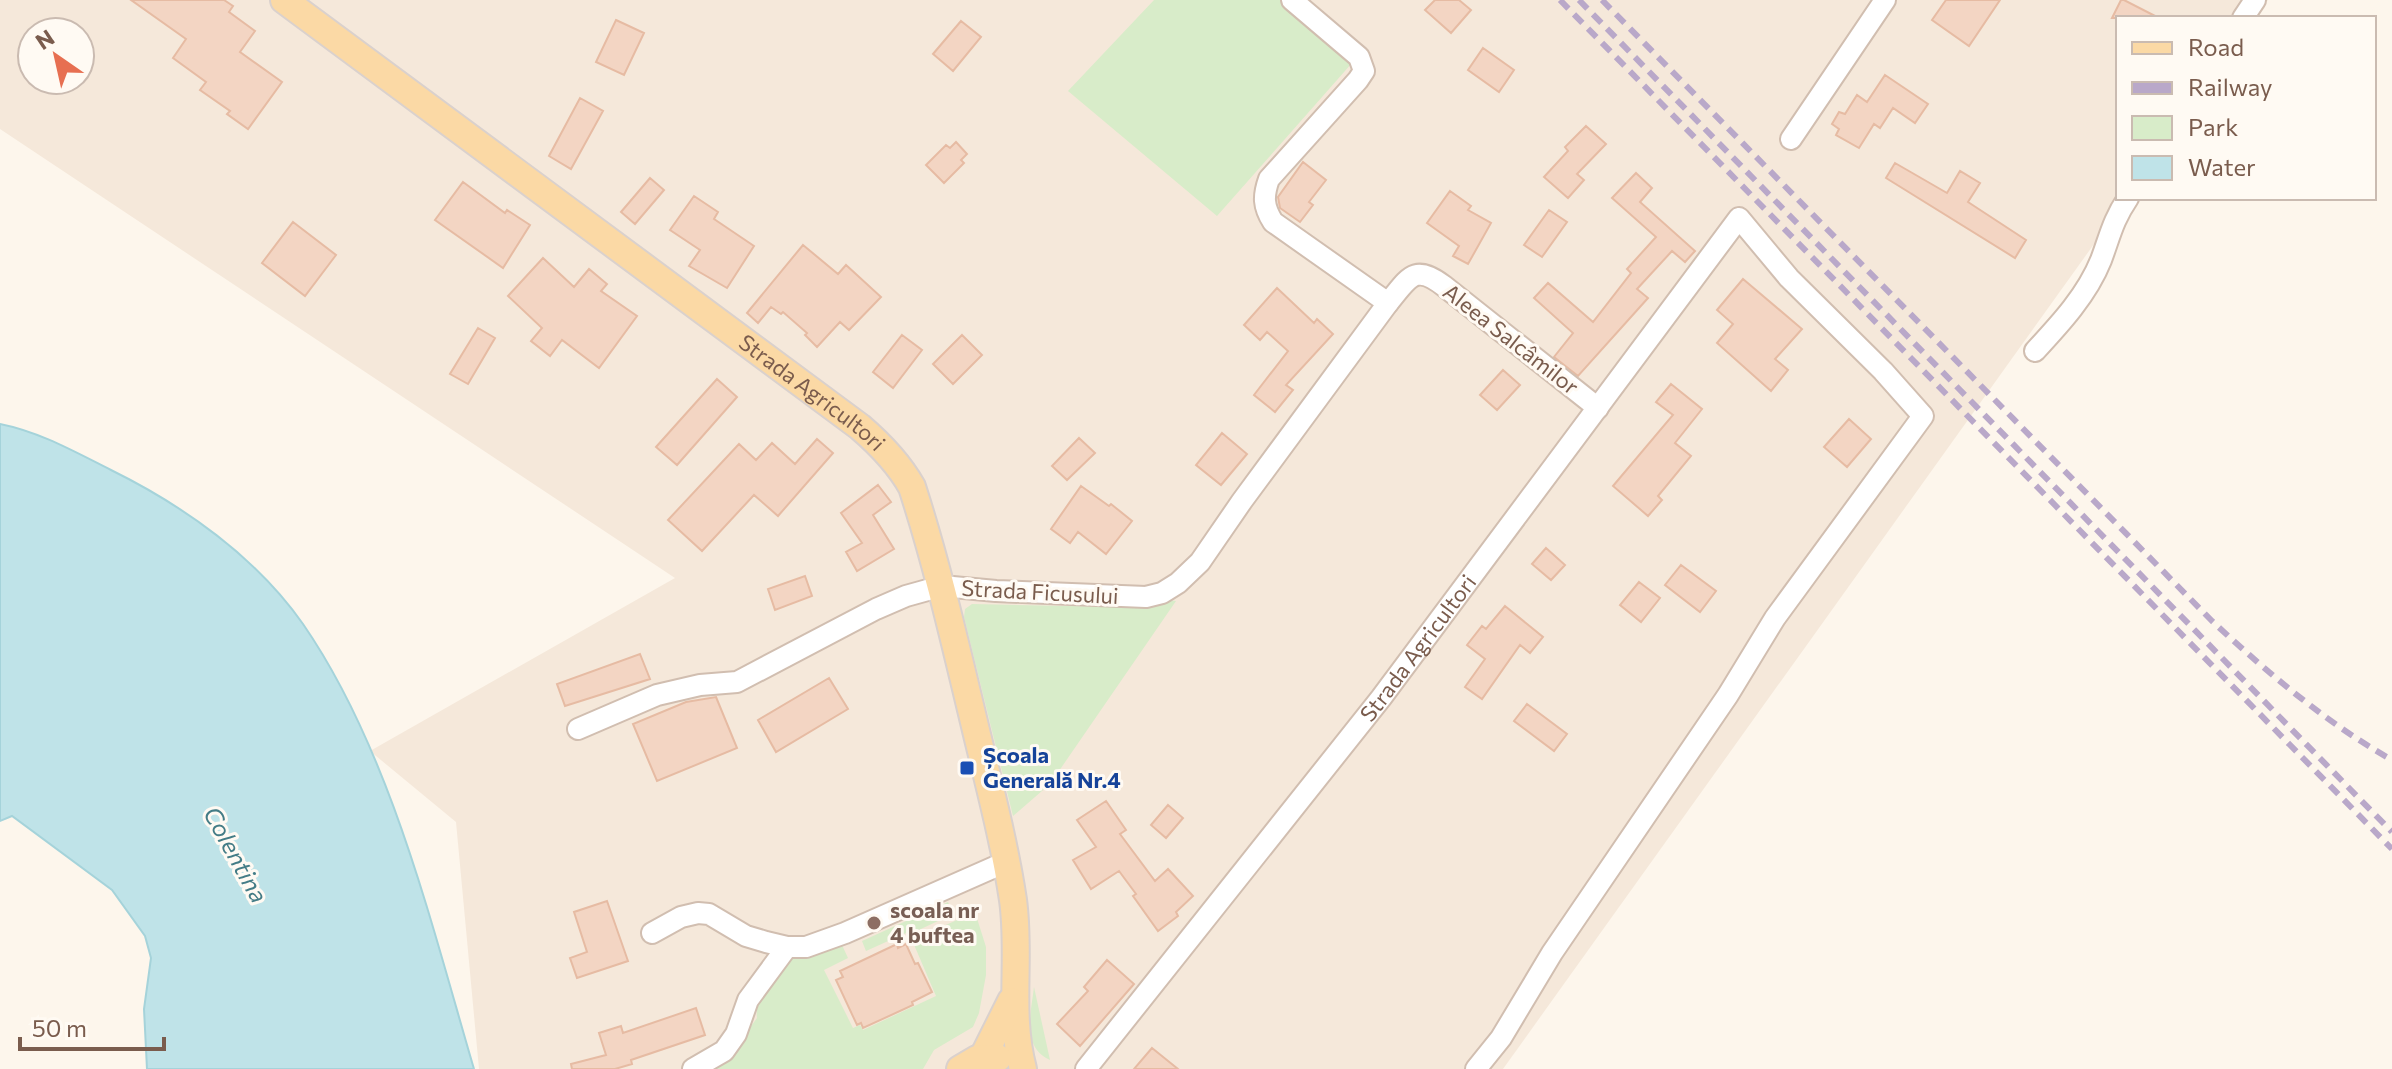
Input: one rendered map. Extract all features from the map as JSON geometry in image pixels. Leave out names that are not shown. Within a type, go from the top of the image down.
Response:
[{"type":"main road","name":"Strada Agricultori","points":[[284,0],[791,374],[874,439],[904,473],[912,487],[942,586],[1006,862],[1018,950],[1013,994],[1016,1044],[1023,1069]]},
{"type":"main road","name":"Strada Agricultori","points":[[972,1063],[1013,994]]},
{"type":"main road","points":[[972,1063],[1002,1058],[1023,1069]]},
{"type":"street","points":[[1292,0],[1359,57],[1364,71],[1269,179],[1264,194],[1265,209],[1273,222],[1388,303]]},
{"type":"street","points":[[1791,139],[1885,0]]},
{"type":"street","points":[[2035,351],[2063,321],[2086,287],[2101,260],[2115,217],[2127,200]]},
{"type":"street","name":"Strada Agricultori","points":[[1086,1069],[1381,698],[1739,218],[1789,278],[1883,371],[1923,416],[1784,606],[1728,695],[1552,953],[1501,1038],[1476,1069]]},
{"type":"street","name":"Aleea Salcâmilor","points":[[1388,303],[1409,278],[1416,274],[1431,276],[1598,408]]},
{"type":"street","name":"Strada Ficusului","points":[[578,729],[657,695],[700,685],[737,682],[876,609],[906,596],[942,586],[1146,597],[1162,593],[1200,562],[1388,303]]},
{"type":"street","points":[[652,933],[681,917],[709,914],[746,936],[787,947],[806,947],[1006,862]]},
{"type":"street","points":[[693,1069],[724,1051],[736,1034],[748,1000],[787,947]]},
{"type":"shaded area","points":[[0,0],[2268,0],[2256,16],[2116,16],[2116,200],[2126,200],[1503,1069],[479,1069],[456,822],[370,751],[675,578],[0,129]]},
{"type":"green space","points":[[1154,0],[1282,0],[1352,63],[1217,216],[1068,91]]},
{"type":"green space","points":[[1176,601],[1050,784],[1013,816],[964,617],[965,609],[972,604],[1120,607]]},
{"type":"green space","points":[[948,902],[953,914],[866,951],[862,941]]},
{"type":"green space","points":[[975,912],[986,947],[986,975],[979,1013],[973,1027],[934,1050],[923,1069],[701,1069],[735,1048],[757,1018],[763,994],[789,958],[842,945],[848,958],[824,970],[853,1028],[860,1025],[863,1030],[936,996],[912,940]]},
{"type":"green space","points":[[1034,987],[1050,1060],[1041,1054],[1031,1038]]},
{"type":"water","name":"Colentina","points":[[0,424],[43,437],[71,450],[138,484],[191,517],[241,555],[303,624],[334,673],[384,782],[424,897],[474,1069],[147,1069],[144,1009],[151,958],[145,936],[112,890],[12,816],[0,821]]},
{"type":"building","points":[[131,0],[224,0],[233,6],[229,12],[255,31],[240,52],[282,82],[248,129],[227,114],[230,111],[200,90],[206,82],[173,58],[186,39]]},
{"type":"building","points":[[1435,0],[1459,0],[1471,10],[1451,33],[1425,10]]},
{"type":"building","points":[[1946,0],[2000,0],[1969,46],[1932,20]]},
{"type":"building","points":[[2121,0],[2155,16],[2116,16],[2112,18]]},
{"type":"building","points":[[616,20],[644,33],[624,75],[596,62]]},
{"type":"building","points":[[961,21],[981,37],[953,71],[933,54]]},
{"type":"building","points":[[1483,48],[1514,70],[1499,92],[1468,70]]},
{"type":"building","points":[[1885,75],[1928,104],[1915,123],[1893,108],[1880,128],[1874,124],[1859,148],[1836,135],[1839,129],[1832,124],[1839,112],[1845,114],[1857,95],[1867,102]]},
{"type":"building","points":[[580,98],[603,111],[571,169],[549,156]]},
{"type":"building","points":[[1586,126],[1606,144],[1577,174],[1584,180],[1568,198],[1544,177],[1568,151],[1565,147]]},
{"type":"building","points":[[956,142],[967,154],[961,160],[964,163],[944,183],[926,165],[946,145],[950,148]]},
{"type":"building","points":[[1303,162],[1326,180],[1309,202],[1313,205],[1300,222],[1280,208],[1278,197]]},
{"type":"building","points":[[1895,163],[1947,193],[1960,171],[1980,183],[1968,202],[2026,240],[2015,258],[1886,178]]},
{"type":"building","points":[[1636,173],[1652,188],[1640,202],[1695,251],[1685,262],[1672,251],[1637,289],[1648,298],[1578,376],[1554,357],[1573,333],[1534,298],[1548,283],[1593,322],[1631,273],[1627,269],[1656,237],[1612,198]]},
{"type":"building","points":[[650,178],[664,190],[635,224],[621,212]]},
{"type":"building","points":[[463,182],[505,213],[507,210],[530,225],[503,268],[435,220]]},
{"type":"building","points":[[1450,191],[1471,206],[1468,210],[1491,223],[1468,264],[1453,256],[1459,246],[1427,223]]},
{"type":"building","points":[[694,196],[718,212],[714,219],[754,246],[727,288],[689,266],[700,250],[670,230]]},
{"type":"building","points":[[1549,210],[1567,222],[1542,257],[1524,245]]},
{"type":"building","points":[[293,222],[336,255],[305,296],[262,263]]},
{"type":"building","points":[[803,245],[838,274],[846,265],[881,297],[849,330],[840,322],[817,347],[805,335],[807,333],[783,312],[781,314],[771,307],[758,323],[747,313]]},
{"type":"building","points":[[543,258],[574,287],[589,269],[607,284],[601,291],[637,316],[599,368],[562,340],[550,356],[531,341],[542,328],[508,296]]},
{"type":"building","points":[[1743,279],[1802,329],[1775,359],[1788,370],[1771,391],[1717,343],[1733,324],[1717,310]]},
{"type":"building","points":[[1277,288],[1314,323],[1317,319],[1333,334],[1286,385],[1293,390],[1275,412],[1254,395],[1288,351],[1267,332],[1260,340],[1244,325]]},
{"type":"building","points":[[478,328],[495,338],[468,384],[450,374]]},
{"type":"building","points":[[902,335],[922,350],[893,388],[873,372]]},
{"type":"building","points":[[962,335],[982,355],[953,384],[933,364]]},
{"type":"building","points":[[1503,370],[1520,385],[1497,410],[1480,395]]},
{"type":"building","points":[[717,379],[737,397],[677,465],[656,447]]},
{"type":"building","points":[[1671,384],[1702,409],[1675,443],[1691,456],[1658,496],[1662,500],[1648,516],[1613,486],[1673,415],[1656,402]]},
{"type":"building","points":[[1849,419],[1871,439],[1847,467],[1824,447]]},
{"type":"building","points":[[1222,433],[1247,454],[1221,485],[1196,465]]},
{"type":"building","points":[[1079,438],[1095,453],[1067,480],[1052,466]]},
{"type":"building","points":[[817,439],[833,453],[778,516],[754,495],[702,551],[668,520],[739,444],[756,460],[772,443],[795,464]]},
{"type":"building","points":[[878,485],[891,502],[873,515],[894,549],[857,571],[846,552],[862,543],[841,513]]},
{"type":"building","points":[[1081,486],[1132,521],[1106,554],[1078,532],[1070,543],[1051,529]]},
{"type":"building","points":[[1546,548],[1565,565],[1551,580],[1532,564]]},
{"type":"building","points":[[1681,565],[1716,591],[1700,612],[1665,585]]},
{"type":"building","points":[[805,576],[812,596],[775,610],[768,589]]},
{"type":"building","points":[[1639,582],[1660,598],[1641,622],[1620,605]]},
{"type":"building","points":[[1505,606],[1543,637],[1530,653],[1520,645],[1482,699],[1465,687],[1485,659],[1467,645],[1482,626],[1486,629]]},
{"type":"building","points":[[640,654],[650,679],[565,706],[557,684]]},
{"type":"building","points":[[829,678],[848,709],[776,752],[758,720]]},
{"type":"building","points":[[716,697],[737,748],[657,781],[633,724],[686,702]]},
{"type":"building","points":[[1527,704],[1567,734],[1554,751],[1514,721]]},
{"type":"building","points":[[1106,801],[1126,830],[1120,834],[1155,881],[1168,869],[1193,896],[1176,912],[1178,916],[1158,931],[1119,871],[1091,889],[1073,860],[1096,847],[1077,820]]},
{"type":"building","points":[[1168,805],[1183,818],[1166,838],[1151,825]]},
{"type":"building","points":[[607,901],[628,961],[577,978],[570,958],[587,952],[574,912]]},
{"type":"building","points":[[897,944],[898,948],[906,944],[932,992],[912,1002],[913,1005],[863,1028],[861,1023],[857,1025],[836,980],[843,977],[840,971]]},
{"type":"building","points":[[1107,960],[1134,984],[1080,1046],[1057,1024],[1088,991],[1084,987]]},
{"type":"building","points":[[696,1008],[705,1035],[631,1060],[632,1064],[615,1069],[572,1069],[571,1064],[606,1055],[599,1033],[621,1026],[623,1033]]},
{"type":"building","points":[[1152,1048],[1178,1069],[1134,1069]]},
{"type":"railway","points":[[1560,0],[2392,849]]},
{"type":"railway","points":[[1579,0],[2392,832]]},
{"type":"railway","points":[[1602,0],[2212,621],[2298,696],[2343,730],[2392,760]]},
{"type":"place","name":"Școala Generală Nr.4","points":[[967,768]]},
{"type":"place","name":"scoala nr 4 buftea","points":[[874,923]]}]
